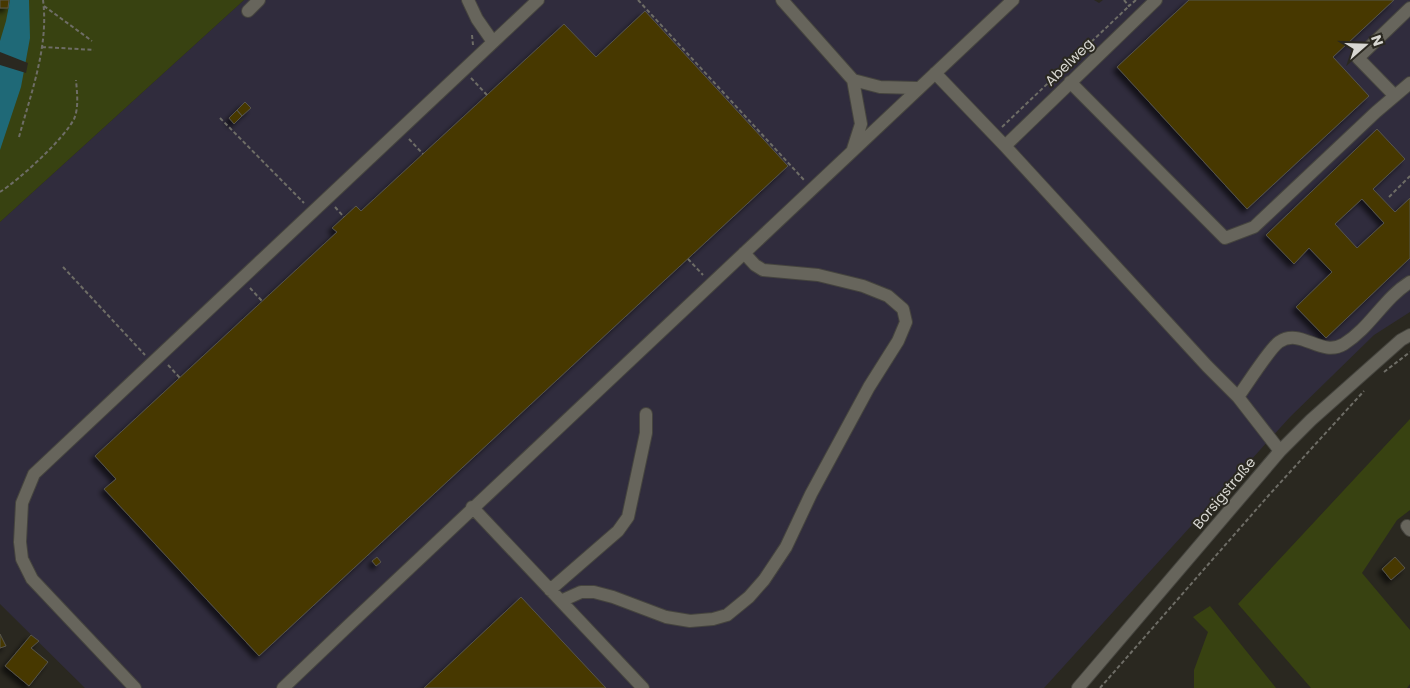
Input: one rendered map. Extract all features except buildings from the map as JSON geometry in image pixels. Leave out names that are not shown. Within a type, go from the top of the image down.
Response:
[{"type":"street","points":[[248,11],[259,0]]},
{"type":"street","points":[[468,0],[477,19],[493,42]]},
{"type":"street","points":[[135,688],[32,579],[22,560],[20,542],[22,503],[34,474],[538,0]]},
{"type":"street","points":[[782,0],[853,80],[861,124],[852,151]]},
{"type":"street","points":[[283,688],[472,507],[812,189],[917,88],[1014,0]]},
{"type":"street","name":"Abelweg","points":[[1004,146],[1156,0]]},
{"type":"street","points":[[1396,96],[1358,58],[1410,8]]},
{"type":"street","points":[[935,73],[1238,397],[1280,451]]},
{"type":"street","points":[[853,80],[880,87],[917,88]]},
{"type":"street","points":[[1070,82],[1225,238],[1254,227],[1410,83]]},
{"type":"street","points":[[561,601],[581,592],[594,592],[613,597],[666,617],[690,621],[713,619],[727,615],[749,597],[764,580],[786,547],[811,494],[869,387],[898,341],[906,322],[903,309],[888,296],[863,286],[818,276],[763,270],[754,265],[744,252]]},
{"type":"street","points":[[1238,397],[1277,343],[1288,337],[1300,337],[1325,348],[1341,346],[1355,337],[1392,296],[1410,282]]},
{"type":"street","name":"Borsigstraße","points":[[1078,688],[1280,451],[1310,420],[1401,340],[1410,335]]},
{"type":"street","points":[[550,590],[618,531],[628,517],[646,432],[646,414]]},
{"type":"street","points":[[472,507],[643,688]]},
{"type":"path","points":[[19,137],[42,47],[43,0]]},
{"type":"path","points":[[638,0],[812,189]]},
{"type":"path","points":[[1124,0],[1129,6]]},
{"type":"path","points":[[994,135],[1136,0]]},
{"type":"path","points":[[44,6],[92,41]]},
{"type":"path","points":[[42,47],[94,50]]},
{"type":"path","points":[[464,70],[487,95]]},
{"type":"path","points":[[0,192],[12,184],[44,154],[75,118],[78,98],[76,80]]},
{"type":"path","points":[[220,118],[312,212]]},
{"type":"path","points":[[400,130],[423,154]]},
{"type":"path","points":[[1389,197],[1410,176]]},
{"type":"path","points":[[688,258],[711,284]]},
{"type":"path","points":[[63,267],[156,359],[180,378]]},
{"type":"path","points":[[241,279],[262,301]]},
{"type":"path","points":[[1384,373],[1410,352]]},
{"type":"path","points":[[1100,688],[1364,390]]},
{"type":"shaded area","points":[[244,0],[1094,0],[1099,3],[1103,0],[1410,0],[1410,312],[1374,335],[1290,417],[1044,688],[85,688],[0,604],[0,222]]},
{"type":"green space","points":[[0,0],[244,0],[0,222]]},
{"type":"green space","points":[[1410,419],[1410,510],[1397,520],[1362,573],[1410,630],[1410,684],[1407,688],[1311,688],[1238,604]]},
{"type":"green space","points":[[1210,606],[1276,688],[1194,688],[1194,670],[1208,632],[1193,617]]},
{"type":"water","points":[[10,0],[29,0],[30,38],[21,87],[0,150],[0,41]]},
{"type":"pier","points":[[0,52],[28,63],[26,73],[0,65]]}]
